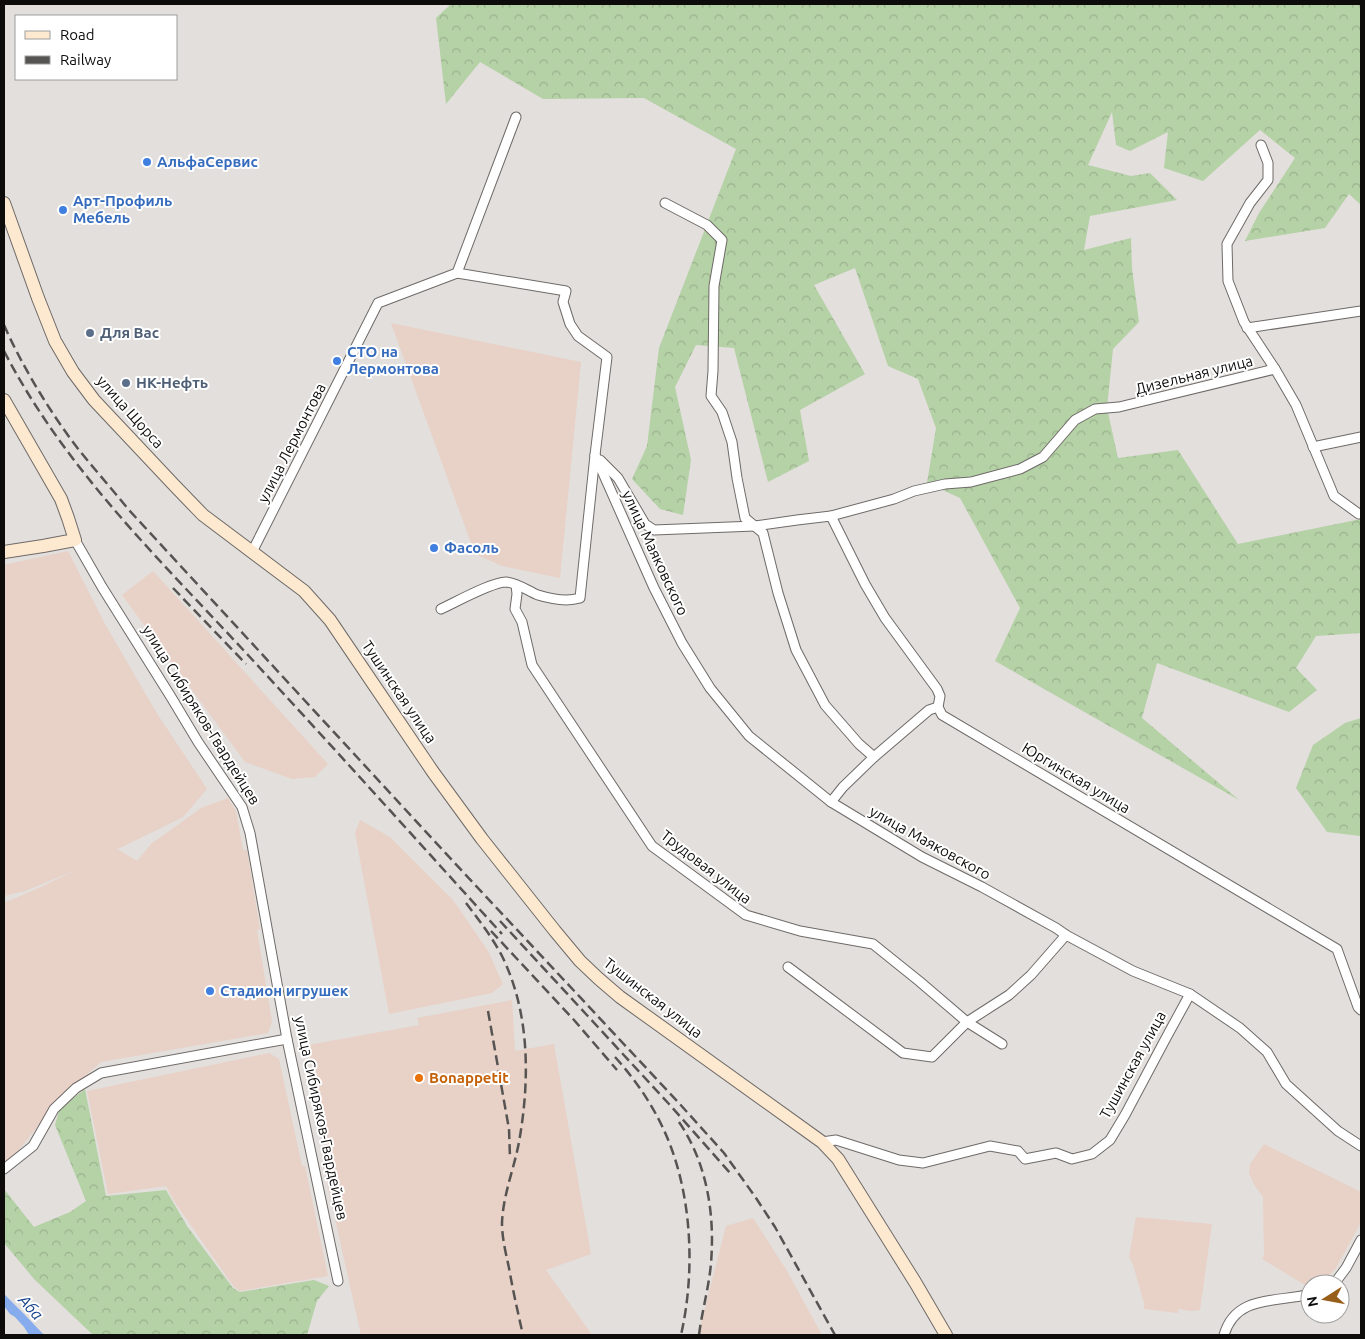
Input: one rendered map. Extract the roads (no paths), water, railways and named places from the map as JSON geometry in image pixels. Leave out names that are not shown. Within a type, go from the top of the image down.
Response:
[{"type":"main road","name":"улица Щорса","points":[[4,202],[55,341],[73,372],[94,400],[203,514],[304,591]]},
{"type":"main road","name":"улица Сибиряков-Гвардейцев","points":[[4,400],[61,499],[75,540]]},
{"type":"main road","points":[[4,552],[75,540]]},
{"type":"main road","name":"Тушинская улица","points":[[304,591],[330,620],[433,772],[482,839],[580,961],[620,997],[822,1142],[838,1159],[946,1335]]},
{"type":"street","points":[[441,609],[496,584],[506,582],[539,595],[562,600],[573,601],[580,598],[595,455],[608,357],[578,336],[570,324],[563,302],[566,292],[457,273],[516,117]]},
{"type":"street","points":[[1261,145],[1268,163],[1268,180],[1250,203],[1227,244],[1228,281],[1247,328],[1296,404],[1334,496],[1361,514]]},
{"type":"street","points":[[665,203],[707,225],[722,240],[714,286],[711,396],[722,412],[732,442],[745,518],[763,533],[778,593],[796,650],[825,705],[859,744],[874,757]]},
{"type":"street","name":"улица Лермонтова","points":[[252,552],[378,303],[457,273]]},
{"type":"street","points":[[1247,328],[1361,311]]},
{"type":"street","name":"Дизельная улица","points":[[595,455],[618,478],[646,524],[654,530],[755,526],[831,516],[945,484],[971,482],[1020,469],[1043,457],[1075,420],[1096,409],[1119,408],[1275,369]]},
{"type":"street","points":[[1314,446],[1361,437]]},
{"type":"street","name":"улица Маяковского","points":[[595,455],[654,588],[682,643],[710,688],[749,736],[831,802],[922,857],[982,887],[1133,971],[1190,994],[1240,1028],[1267,1052],[1286,1084],[1338,1131],[1361,1146]]},
{"type":"street","points":[[831,516],[865,584],[885,618],[937,689],[940,696],[938,707],[929,710],[874,757],[843,787],[831,802]]},
{"type":"street","name":"улица Сибиряков-Гвардейцев","points":[[75,540],[198,742],[242,807],[250,833],[287,1039],[338,1281]]},
{"type":"street","name":"Трудовая улица","points":[[516,585],[518,594],[515,609],[522,622],[532,665],[652,846],[746,915],[800,931],[873,944],[920,981],[966,1022],[1002,1044]]},
{"type":"street","name":"Юргинская улица","points":[[938,707],[942,715],[1338,949],[1358,1008],[1361,1010]]},
{"type":"street","points":[[788,967],[903,1053],[932,1056],[966,1022],[1009,995],[1066,935]]},
{"type":"street","name":"Тушинская улица","points":[[822,1142],[836,1140],[899,1160],[923,1163],[990,1146],[1018,1151],[1025,1158],[1056,1153],[1072,1159],[1092,1154],[1110,1140],[1190,994]]},
{"type":"street","points":[[4,1169],[32,1146],[54,1109],[76,1088],[101,1073],[287,1039]]},
{"type":"street","points":[[1342,1274],[1361,1240]]},
{"type":"street","points":[[1224,1335],[1226,1327],[1234,1315],[1248,1305],[1267,1300],[1300,1297]]},
{"type":"water","points":[[4,1294],[44,1335],[29,1335],[4,1306]]},
{"type":"railway","points":[[4,325],[28,373],[58,421],[79,450],[128,509],[724,1153],[775,1227],[835,1335]]},
{"type":"railway","points":[[4,351],[52,431],[109,503],[502,934]]},
{"type":"railway","points":[[173,588],[246,664]]},
{"type":"railway","points":[[466,903],[490,935],[502,956],[518,1000],[523,1024],[526,1071],[523,1119],[517,1152],[504,1202],[502,1223],[504,1246],[523,1335]]},
{"type":"railway","points":[[500,921],[731,1174]]},
{"type":"railway","points":[[491,931],[574,1020],[617,1070]]},
{"type":"railway","points":[[488,1011],[509,1129],[510,1158]]},
{"type":"railway","points":[[615,1057],[641,1090],[662,1126],[680,1176],[685,1202],[689,1256],[689,1283],[681,1335]]},
{"type":"railway","points":[[679,1122],[689,1138],[702,1172],[707,1190],[712,1226],[709,1281],[699,1335]]},
{"type":"place","name":"АльфаСервис","points":[[147,162]]},
{"type":"place","name":"Арт-Профиль Мебель","points":[[63,210]]},
{"type":"place","name":"Для Вас","points":[[90,333]]},
{"type":"place","name":"СТО на Лермонтова","points":[[337,361]]},
{"type":"place","name":"НК-Нефть","points":[[126,383]]},
{"type":"place","name":"Фасоль","points":[[434,548]]},
{"type":"place","name":"Стадион игрушек","points":[[210,991]]},
{"type":"place","name":"Bonappetit","points":[[419,1078]]},
{"type":"water label","name":"Аба","points":[[31,1307]]}]
